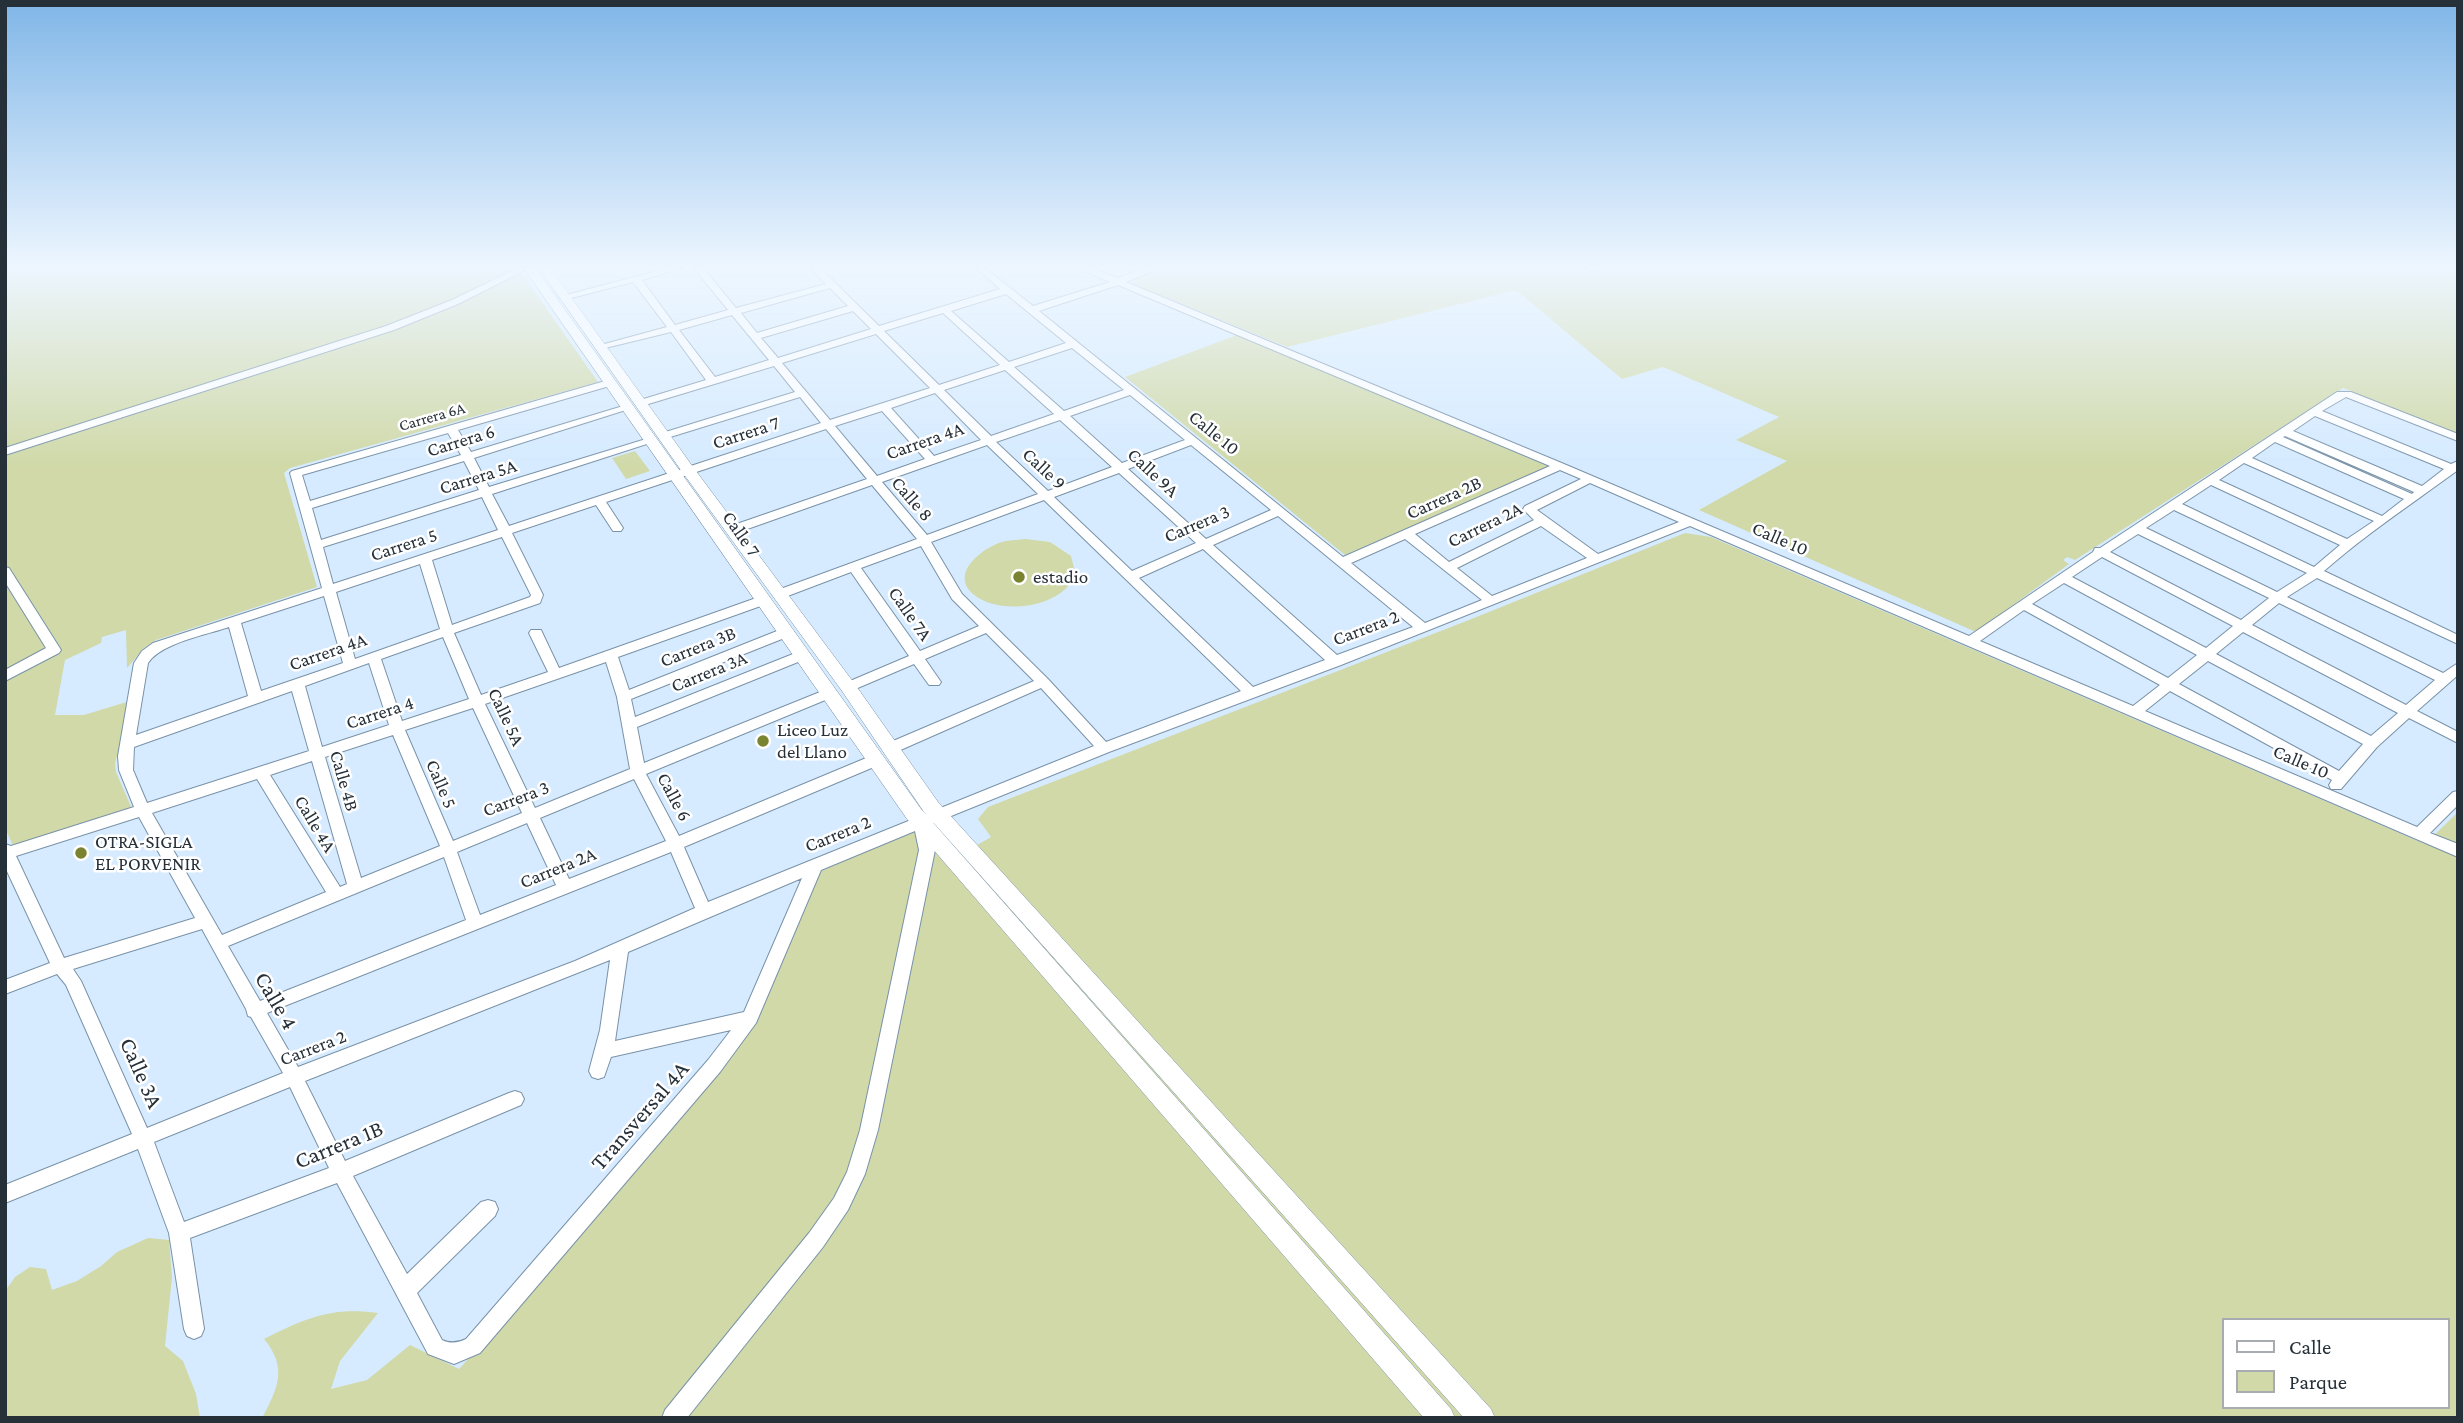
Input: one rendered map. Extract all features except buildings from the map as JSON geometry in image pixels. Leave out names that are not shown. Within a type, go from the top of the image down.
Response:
[{"type":"main road","name":"Calle 7","points":[[574,334],[609,383],[634,406]]},
{"type":"main road","name":"Calle 7","points":[[591,334],[634,406],[681,472],[764,600],[876,760],[930,819]]},
{"type":"main road","name":"Calle 7","points":[[681,472],[732,530],[848,687],[891,748],[930,819]]},
{"type":"main road","points":[[930,819],[1442,1418]]},
{"type":"main road","points":[[930,819],[1482,1418]]},
{"type":"street","points":[[5,452],[370,334]]},
{"type":"street","points":[[601,348],[654,334]]},
{"type":"street","points":[[679,334],[713,382]]},
{"type":"street","points":[[756,336],[761,334]]},
{"type":"street","name":"Carrera 6","points":[[305,506],[865,334]]},
{"type":"street","name":"Calle 9","points":[[883,334],[988,440],[1252,694]]},
{"type":"street","name":"Calle 9A","points":[[972,334],[1336,662]]},
{"type":"street","name":"Calle 10","points":[[1061,334],[1423,628]]},
{"type":"street","name":"Calle 10","points":[[1245,334],[2136,711],[2458,851]]},
{"type":"street","name":"Calle 8","points":[[756,336],[924,540],[957,596],[1104,748]]},
{"type":"street","points":[[827,425],[1073,344]]},
{"type":"street","name":"Carrera 6A","points":[[305,506],[296,477],[300,471],[609,383]]},
{"type":"street","name":"Carrera 4A","points":[[732,530],[872,479],[1132,391]]},
{"type":"street","name":"Carrera 5A","points":[[316,545],[803,393]]},
{"type":"street","points":[[1970,642],[2099,551],[2341,394],[2347,394],[2458,438]]},
{"type":"street","points":[[885,407],[931,459]]},
{"type":"street","points":[[2314,412],[2455,466]]},
{"type":"street","name":"Carrera 7","points":[[681,472],[827,425]]},
{"type":"street","points":[[451,428],[506,531]]},
{"type":"street","points":[[2279,435],[2418,495]]},
{"type":"street","points":[[780,594],[1193,441]]},
{"type":"street","points":[[2244,459],[2383,521]]},
{"type":"street","name":"Carrera 2B","points":[[1342,562],[1560,466]]},
{"type":"street","points":[[2136,711],[2277,598],[2315,573],[2348,544],[2455,466]]},
{"type":"street","name":"Carrera 5","points":[[146,654],[158,646],[234,620],[681,472]]},
{"type":"street","points":[[1590,479],[1531,506],[1530,512],[1597,559]]},
{"type":"street","points":[[2210,480],[2348,544]]},
{"type":"street","points":[[599,500],[617,528]]},
{"type":"street","points":[[2172,504],[2458,639]]},
{"type":"street","points":[[305,506],[351,665]]},
{"type":"street","name":"Carrera 3","points":[[1132,576],[1279,511]]},
{"type":"street","name":"Carrera 2A","points":[[1448,567],[1542,521]]},
{"type":"street","name":"Carrera 2","points":[[5,1194],[294,1077],[620,950],[704,911],[1104,748],[1336,662],[1689,522]]},
{"type":"street","points":[[2136,528],[2444,679]]},
{"type":"street","name":"Carrera 4A","points":[[129,743],[528,604],[537,595],[506,531]]},
{"type":"street","points":[[1407,534],[1491,601]]},
{"type":"street","points":[[2099,551],[2458,738]]},
{"type":"street","name":"Calle 5A","points":[[425,558],[447,631],[477,702],[565,887]]},
{"type":"street","name":"Calle 7A","points":[[854,566],[934,682]]},
{"type":"street","points":[[5,571],[54,650],[5,676]]},
{"type":"street","points":[[2062,577],[2372,743]]},
{"type":"street","name":"Carrera 4","points":[[6,853],[477,702],[555,673],[611,657],[764,600]]},
{"type":"street","points":[[2023,604],[2340,778]]},
{"type":"street","points":[[234,620],[256,698]]},
{"type":"street","points":[[848,687],[989,627]]},
{"type":"street","name":"Carrera 3B","points":[[624,697],[787,632]]},
{"type":"street","points":[[536,633],[555,673]]},
{"type":"street","name":"Calle 4","points":[[146,654],[141,663],[126,770],[143,811],[254,1011],[294,1077],[341,1172],[435,1347],[448,1354]]},
{"type":"street","name":"Carrera 3A","points":[[630,724],[803,655]]},
{"type":"street","name":"Calle 5","points":[[374,657],[397,728],[453,860],[474,924]]},
{"type":"street","name":"Calle 6","points":[[611,657],[624,697],[638,774],[675,844],[704,911]]},
{"type":"street","points":[[2329,795],[2340,778],[2372,743],[2458,667]]},
{"type":"street","points":[[891,748],[1043,682]]},
{"type":"street","name":"Calle 4B","points":[[297,684],[356,888]]},
{"type":"street","name":"Carrera 3","points":[[217,944],[638,774],[830,693]]},
{"type":"street","name":"Carrera 2A","points":[[254,1011],[675,844],[876,760]]},
{"type":"street","name":"Calle 4A","points":[[261,773],[337,896]]},
{"type":"street","points":[[2419,834],[2458,796]]},
{"type":"street","points":[[673,1418],[816,1240],[841,1204],[856,1174],[869,1130],[927,850],[930,819]]},
{"type":"street","name":"Calle 3A","points":[[6,853],[60,966],[74,981],[143,1139],[179,1233],[194,1329]]},
{"type":"street","name":"Transversal 4A","points":[[448,1354],[459,1354],[473,1346],[684,1104],[750,1018],[814,867]]},
{"type":"street","points":[[5,987],[60,966],[206,921]]},
{"type":"street","points":[[598,1071],[604,1051],[620,950]]},
{"type":"street","points":[[604,1051],[750,1018]]},
{"type":"street","name":"Carrera 1B","points":[[179,1233],[341,1172],[515,1099]]},
{"type":"street","points":[[405,1290],[488,1209]]},
{"type":"green space","points":[[5,334],[565,334],[598,382],[290,468],[284,473],[317,587],[156,640],[144,648],[127,668],[126,630],[102,637],[101,643],[65,660],[55,715],[84,715],[133,700],[115,763],[116,772],[132,809],[14,848],[5,828]]},
{"type":"green space","points":[[1256,334],[1338,334],[1287,347]]},
{"type":"green space","points":[[1569,334],[2458,334],[2458,435],[2343,388],[2075,560],[2067,557],[2063,560],[2069,564],[1976,632],[1699,510],[1787,461],[1736,440],[1779,417],[1663,367],[1622,379]]},
{"type":"green space","points":[[1237,335],[1550,467],[1345,555],[1125,377]]},
{"type":"green space","points":[[635,451],[650,471],[626,479],[612,458]]},
{"type":"green space","points":[[1685,533],[1711,537],[2425,844],[2458,812],[2458,1418],[262,1418],[278,1378],[276,1359],[264,1339],[319,1316],[346,1312],[378,1313],[340,1361],[331,1389],[367,1380],[410,1345],[459,1369],[567,1252],[690,1108],[758,1019],[821,871],[919,829],[948,862],[991,837],[978,819],[988,807]]},
{"type":"green space","name":"estadio","points":[[1025,539],[1050,542],[1071,556],[1075,572],[1068,586],[1048,600],[1022,606],[995,604],[973,594],[965,579],[966,571],[976,557],[999,543]]},
{"type":"green space","points":[[148,1238],[169,1240],[172,1277],[165,1346],[183,1361],[196,1394],[200,1418],[5,1418],[5,1291],[15,1277],[30,1267],[46,1269],[52,1290],[77,1281],[117,1252]]},
{"type":"place","name":"estadio","points":[[1019,577]]},
{"type":"place","name":"Liceo Luz del Llano","points":[[763,741]]},
{"type":"place","name":"OTRA-SIGLA EL PORVENIR","points":[[81,853]]}]
